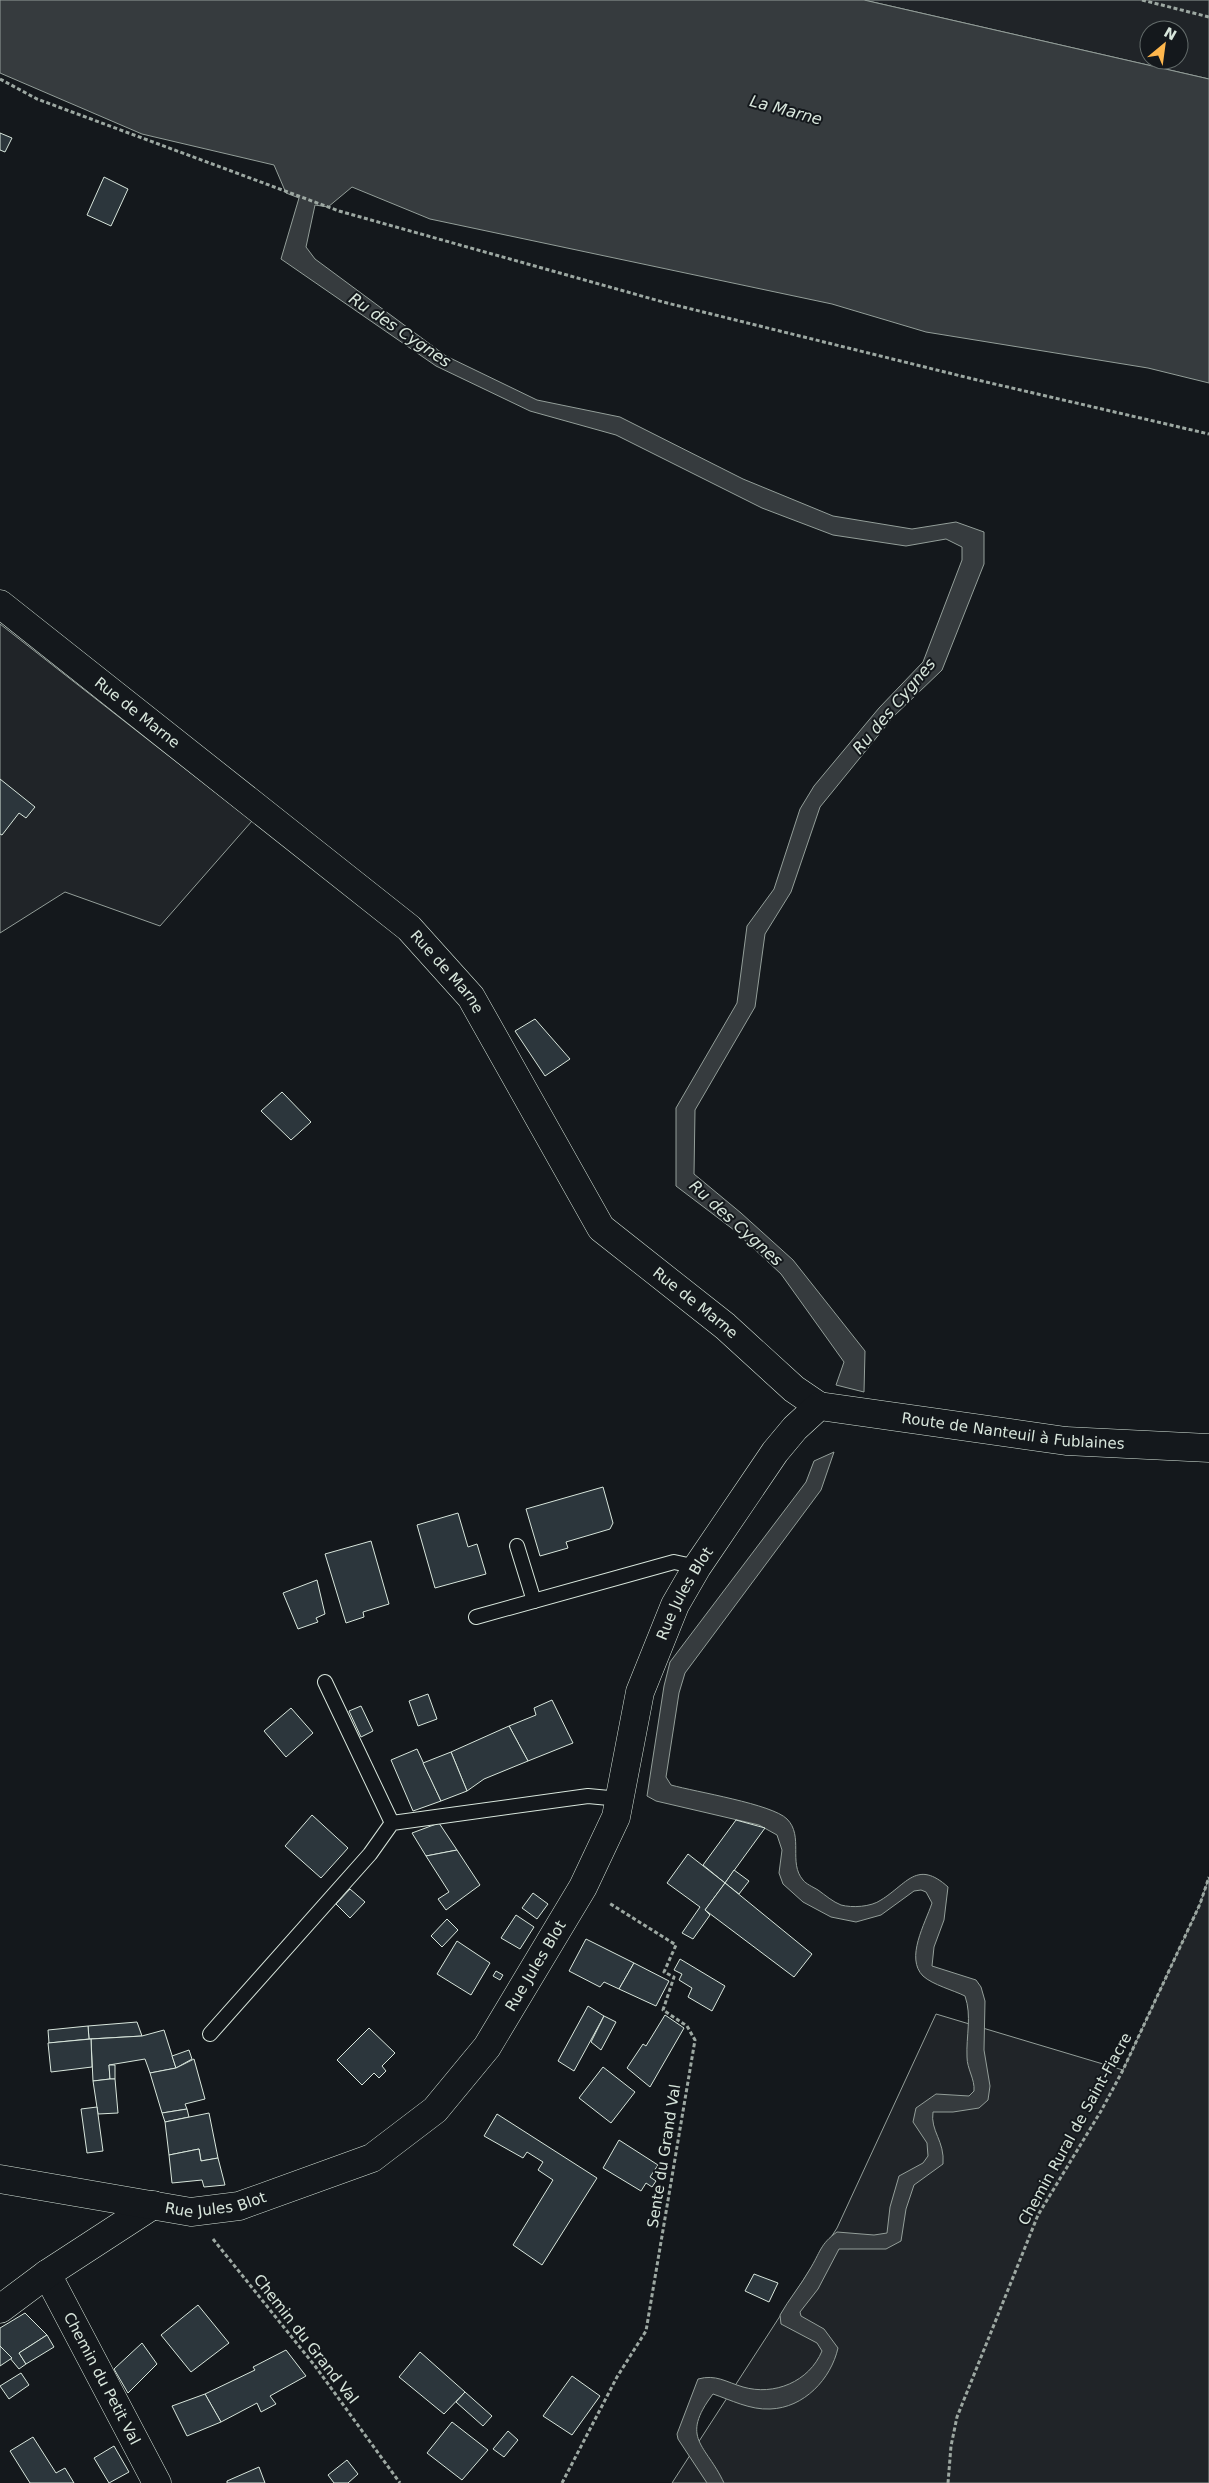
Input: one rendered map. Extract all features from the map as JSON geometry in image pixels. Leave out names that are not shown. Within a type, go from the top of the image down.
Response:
[{"type":"street","name":"Rue de Marne","points":[[0,604],[409,928],[471,997],[600,1228],[725,1326],[794,1389],[819,1406]]},
{"type":"street","name":"Route de Nanteuil à Fublaines","points":[[819,1406],[1066,1441],[1209,1448]]},
{"type":"street","name":"Rue Jules Blot","points":[[0,2179],[190,2212],[239,2206],[372,2158],[435,2110],[487,2048],[583,1887],[616,1817],[640,1692],[675,1605],[697,1567],[775,1452],[795,1428],[819,1406]]},
{"type":"street","points":[[0,2309],[47,2274],[154,2205]]},
{"type":"street","name":"Chemin du Petit Val","points":[[47,2274],[157,2483]]},
{"type":"lane","points":[[517,1546],[534,1601]]},
{"type":"lane","points":[[476,1617],[674,1562],[697,1567]]},
{"type":"lane","points":[[325,1682],[392,1823]]},
{"type":"lane","points":[[210,2034],[370,1854],[392,1823],[588,1796],[620,1799]]},
{"type":"path","points":[[1142,0],[1209,17]]},
{"type":"path","points":[[0,78],[37,99],[338,211],[663,302],[969,378],[1209,434]]},
{"type":"path","name":"Chemin Rural de Saint-Fiacre","points":[[948,2483],[951,2446],[957,2417],[1038,2215],[1101,2111],[1123,2070],[1200,1904],[1209,1877]]},
{"type":"path","name":"Sente du Grand Val","points":[[562,2483],[617,2377],[646,2331],[695,2040],[687,2026],[663,2010],[674,1977],[664,1972],[676,1945],[583,1887]]},
{"type":"path","name":"Chemin du Grand Val","points":[[190,2212],[314,2366],[400,2483]]},
{"type":"shaded area","points":[[864,0],[1209,0],[1209,79],[1170,70],[1189,70],[1189,20],[1139,20],[1139,63]]},
{"type":"shaded area","points":[[0,624],[252,821],[160,926],[65,892],[0,933]]},
{"type":"shaded area","points":[[1209,1877],[1209,2483],[672,2483],[837,2228],[936,2014],[1123,2070],[1200,1904]]},
{"type":"water","points":[[0,0],[864,0],[1139,63],[1139,70],[1170,70],[1209,79],[1209,383],[1148,368],[926,332],[832,304],[430,219],[352,187],[328,207],[315,205],[306,247],[315,259],[446,356],[537,400],[620,417],[743,479],[833,516],[912,529],[956,522],[984,532],[984,564],[942,670],[894,716],[820,807],[791,892],[765,934],[755,1007],[695,1110],[694,1174],[793,1260],[865,1351],[864,1392],[836,1385],[844,1362],[781,1274],[734,1230],[676,1186],[676,1108],[737,1003],[747,926],[774,889],[800,809],[814,786],[879,708],[923,662],[962,560],[962,547],[946,539],[906,546],[833,535],[762,508],[616,435],[530,411],[436,366],[281,259],[299,198],[286,193],[274,165],[142,134],[0,73]]},
{"type":"water","points":[[834,1452],[821,1490],[685,1673],[679,1693],[666,1777],[671,1785],[750,1803],[766,1808],[787,1819],[795,1833],[797,1866],[803,1880],[841,1905],[861,1906],[872,1904],[890,1894],[905,1881],[920,1875],[928,1875],[948,1887],[944,1920],[934,1947],[932,1966],[976,1980],[981,1987],[985,2001],[984,2050],[990,2086],[988,2100],[979,2108],[953,2112],[933,2112],[934,2125],[942,2149],[943,2164],[914,2185],[906,2209],[901,2241],[886,2249],[839,2249],[818,2289],[800,2312],[801,2316],[824,2329],[838,2348],[829,2370],[814,2390],[794,2403],[770,2409],[748,2406],[713,2394],[703,2409],[698,2421],[697,2432],[699,2441],[724,2483],[707,2483],[678,2439],[677,2434],[698,2379],[710,2377],[743,2387],[767,2390],[789,2384],[809,2371],[822,2351],[817,2343],[781,2324],[780,2315],[787,2303],[831,2236],[837,2232],[874,2235],[887,2233],[890,2207],[899,2176],[923,2163],[928,2156],[927,2143],[913,2122],[916,2108],[936,2094],[969,2096],[974,2091],[967,2061],[968,2019],[965,1996],[927,1979],[918,1969],[916,1951],[918,1941],[932,1903],[926,1892],[921,1890],[914,1891],[881,1915],[856,1922],[831,1917],[803,1902],[783,1884],[779,1873],[782,1850],[777,1835],[759,1825],[656,1801],[647,1796],[664,1686],[670,1662],[806,1482],[814,1461]]},
{"type":"building","points":[[0,133],[12,138],[5,152],[0,150]]},
{"type":"building","points":[[104,177],[128,189],[111,226],[87,215]]},
{"type":"building","points":[[0,779],[35,807],[26,818],[19,813],[2,835],[0,834]]},
{"type":"building","points":[[535,1019],[570,1059],[545,1076],[515,1031]]},
{"type":"building","points":[[282,1092],[311,1122],[291,1140],[261,1111]]},
{"type":"building","points":[[603,1487],[613,1523],[610,1529],[566,1542],[568,1548],[540,1556],[526,1509]]},
{"type":"building","points":[[458,1513],[468,1547],[477,1544],[486,1574],[435,1588],[417,1525]]},
{"type":"building","points":[[371,1541],[389,1604],[363,1612],[364,1617],[346,1623],[325,1554]]},
{"type":"building","points":[[317,1580],[325,1614],[316,1618],[318,1622],[298,1629],[283,1593]]},
{"type":"building","points":[[428,1694],[437,1719],[418,1726],[409,1701]]},
{"type":"building","points":[[552,1700],[573,1743],[528,1761],[509,1726],[536,1715],[534,1708]]},
{"type":"building","points":[[361,1706],[373,1731],[361,1737],[349,1711]]},
{"type":"building","points":[[291,1708],[313,1733],[286,1757],[264,1731]]},
{"type":"building","points":[[509,1726],[528,1761],[484,1779],[467,1791],[451,1752]]},
{"type":"building","points":[[417,1749],[441,1801],[413,1811],[391,1760]]},
{"type":"building","points":[[451,1752],[467,1791],[441,1801],[423,1763]]},
{"type":"building","points":[[312,1815],[348,1848],[321,1878],[285,1846]]},
{"type":"building","points":[[736,1820],[765,1828],[725,1883],[703,1865]]},
{"type":"building","points":[[439,1823],[457,1850],[426,1856],[412,1833]]},
{"type":"building","points":[[457,1850],[480,1885],[446,1910],[438,1899],[449,1892],[426,1856]]},
{"type":"building","points":[[688,1854],[725,1883],[705,1910],[710,1915],[693,1939],[682,1933],[700,1907],[667,1883]]},
{"type":"building","points":[[734,1870],[749,1881],[739,1894],[725,1883]]},
{"type":"building","points":[[725,1883],[812,1954],[794,1977],[705,1910]]},
{"type":"building","points":[[350,1889],[365,1902],[350,1918],[336,1904]]},
{"type":"building","points":[[533,1893],[548,1904],[537,1919],[522,1908]]},
{"type":"building","points":[[516,1915],[534,1927],[520,1949],[501,1938]]},
{"type":"building","points":[[447,1919],[458,1930],[442,1947],[431,1936]]},
{"type":"building","points":[[586,1939],[634,1963],[619,1989],[604,1982],[600,1987],[569,1971]]},
{"type":"building","points":[[457,1941],[490,1963],[471,1995],[437,1974]]},
{"type":"building","points":[[680,1959],[725,1986],[712,2011],[688,1997],[692,1988],[679,1980],[682,1974],[674,1970]]},
{"type":"building","points":[[634,1963],[669,1981],[656,2006],[619,1989]]},
{"type":"building","points":[[496,1971],[503,1975],[500,1980],[493,1976]]},
{"type":"building","points":[[588,2006],[604,2016],[574,2071],[558,2061]]},
{"type":"building","points":[[665,2015],[684,2028],[650,2087],[627,2068],[643,2044],[646,2046]]},
{"type":"building","points":[[604,2016],[616,2022],[601,2050],[591,2042]]},
{"type":"building","points":[[137,2022],[142,2036],[89,2039],[88,2026]]},
{"type":"building","points":[[88,2026],[89,2039],[49,2043],[48,2030]]},
{"type":"building","points":[[369,2028],[395,2053],[382,2066],[386,2071],[379,2078],[374,2073],[362,2085],[337,2060]]},
{"type":"building","points":[[164,2030],[176,2068],[150,2073],[145,2059],[109,2065],[110,2079],[93,2081],[91,2039],[142,2036]]},
{"type":"building","points":[[91,2039],[92,2067],[51,2072],[48,2043]]},
{"type":"building","points":[[189,2050],[192,2059],[176,2068],[172,2056]]},
{"type":"building","points":[[194,2059],[205,2099],[185,2104],[187,2109],[162,2113],[150,2073],[176,2068]]},
{"type":"building","points":[[109,2065],[115,2065],[115,2079],[110,2079]]},
{"type":"building","points":[[603,2067],[635,2092],[611,2123],[579,2098]]},
{"type":"building","points":[[115,2079],[118,2113],[98,2114],[93,2081]]},
{"type":"building","points":[[97,2107],[103,2151],[87,2153],[81,2109]]},
{"type":"building","points":[[187,2109],[189,2117],[165,2122],[162,2113]]},
{"type":"building","points":[[209,2113],[218,2158],[201,2161],[199,2149],[169,2155],[165,2122]]},
{"type":"building","points":[[497,2114],[597,2178],[542,2265],[513,2245],[553,2180],[538,2170],[543,2162],[527,2152],[523,2158],[484,2136]]},
{"type":"building","points":[[619,2140],[658,2165],[650,2177],[656,2181],[652,2187],[646,2183],[641,2191],[603,2168]]},
{"type":"building","points":[[199,2149],[201,2161],[218,2158],[225,2185],[204,2187],[202,2180],[172,2183],[169,2155]]},
{"type":"building","points":[[754,2274],[778,2283],[769,2302],[745,2291]]},
{"type":"building","points":[[198,2305],[229,2343],[191,2372],[161,2335]]},
{"type":"building","points":[[25,2313],[47,2335],[19,2353],[26,2364],[19,2369],[0,2346],[0,2328]]},
{"type":"building","points":[[47,2335],[54,2347],[26,2364],[19,2353]]},
{"type":"building","points":[[142,2343],[157,2364],[128,2393],[114,2369]]},
{"type":"building","points":[[0,2346],[12,2358],[0,2366]]},
{"type":"building","points":[[286,2350],[306,2376],[270,2396],[276,2404],[261,2412],[257,2403],[221,2422],[205,2394],[255,2370],[253,2367]]},
{"type":"building","points":[[420,2352],[465,2392],[444,2414],[399,2377]]},
{"type":"building","points":[[21,2373],[29,2385],[9,2399],[0,2386]]},
{"type":"building","points":[[572,2376],[600,2396],[572,2435],[543,2416]]},
{"type":"building","points":[[465,2392],[492,2416],[483,2426],[456,2402]]},
{"type":"building","points":[[205,2394],[221,2422],[187,2436],[172,2406]]},
{"type":"building","points":[[452,2422],[488,2450],[462,2480],[427,2453]]},
{"type":"building","points":[[508,2431],[518,2440],[504,2457],[493,2449]]},
{"type":"building","points":[[33,2437],[56,2473],[65,2468],[74,2483],[30,2483],[10,2451]]},
{"type":"building","points":[[114,2446],[129,2472],[109,2483],[94,2458]]},
{"type":"building","points":[[347,2460],[358,2474],[348,2483],[334,2483],[328,2475]]},
{"type":"building","points":[[259,2467],[265,2483],[227,2483],[227,2481]]},
{"type":"water label","name":"La Marne","points":[[786,110]]},
{"type":"water label","name":"Ru des Cygnes","points":[[400,330]]},
{"type":"water label","name":"Ru des Cygnes","points":[[894,706]]},
{"type":"water label","name":"Ru des Cygnes","points":[[736,1223]]}]
